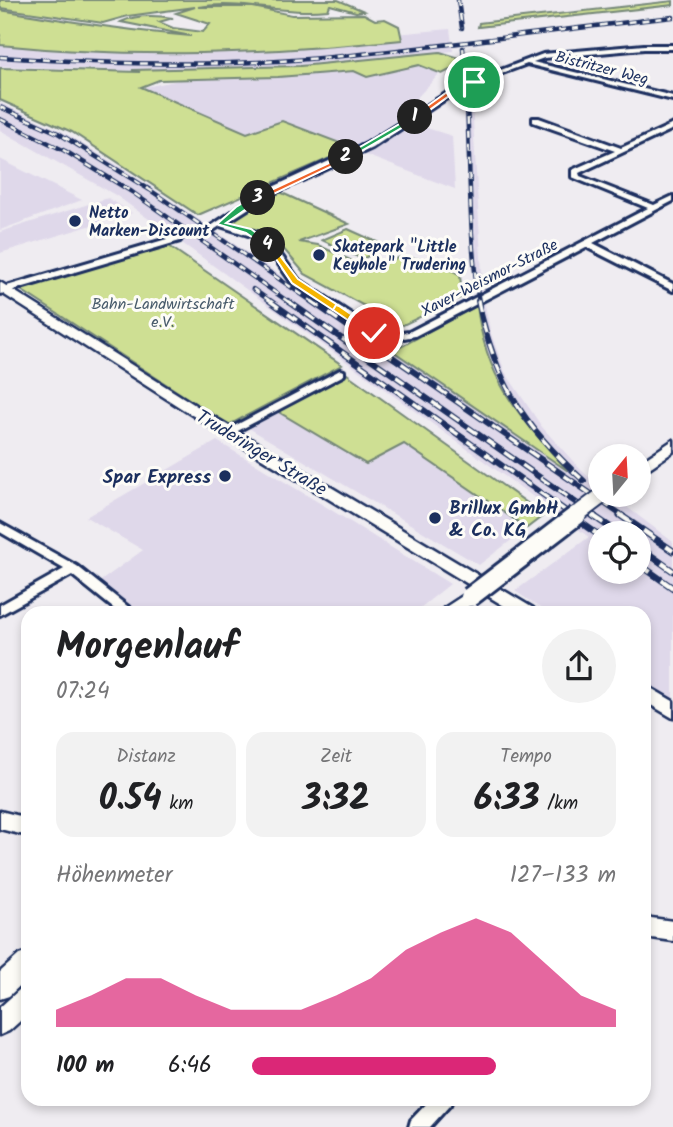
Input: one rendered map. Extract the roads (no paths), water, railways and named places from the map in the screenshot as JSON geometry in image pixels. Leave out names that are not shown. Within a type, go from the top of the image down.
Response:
[{"type":"street","points":[[525,62],[556,54],[672,47]]},
{"type":"street","name":"Bistritzer Weg","points":[[525,62],[673,98]]},
{"type":"street","name":"Xaver-Weismor-Straße","points":[[525,62],[450,93],[377,141],[265,194],[238,209],[216,226],[257,235],[271,247],[295,281],[374,333],[393,337],[412,334],[673,198]]},
{"type":"street","points":[[536,120],[620,150]]},
{"type":"street","points":[[655,208],[576,177],[575,172],[673,126]]},
{"type":"street","points":[[2,289],[177,239]]},
{"type":"street","points":[[588,244],[673,288]]},
{"type":"street","name":"Truderinger Straße","points":[[2,289],[228,432],[517,606]]},
{"type":"street","points":[[228,432],[340,373]]},
{"type":"street","points":[[651,461],[673,445]]},
{"type":"street","points":[[458,606],[588,507]]},
{"type":"street","points":[[0,527],[73,569],[119,606]]},
{"type":"street","points":[[0,611],[73,569]]},
{"type":"street","points":[[651,696],[673,711]]},
{"type":"street","points":[[0,820],[21,825]]},
{"type":"street","points":[[651,928],[673,931]]},
{"type":"street","points":[[0,988],[21,969]]},
{"type":"street","points":[[0,1023],[21,1004]]},
{"type":"street","points":[[418,1127],[437,1106]]},
{"type":"tunnel","points":[[177,239],[212,228]]},
{"type":"railway","points":[[458,0],[462,28]]},
{"type":"railway","points":[[0,57],[154,64],[308,59],[673,17]]},
{"type":"railway","points":[[463,48],[472,240],[479,303]]},
{"type":"railway","points":[[0,107],[58,133],[150,190],[314,303]]},
{"type":"railway","points":[[0,119],[65,151],[132,192],[290,303]]},
{"type":"railway","points":[[253,289],[273,303]]},
{"type":"railway","points":[[270,301],[573,516]]},
{"type":"railway","points":[[288,301],[595,516]]},
{"type":"railway","points":[[311,301],[623,516]]},
{"type":"railway","points":[[478,301],[493,356],[514,401],[544,441],[584,481]]},
{"type":"railway","points":[[570,515],[588,528]]},
{"type":"railway","points":[[592,515],[601,521]]},
{"type":"railway","points":[[620,515],[673,551]]},
{"type":"railway","points":[[651,555],[673,571]]},
{"type":"railway","points":[[651,572],[673,588]]},
{"type":"place","name":"Netto Marken-Discount","points":[[75,221]]},
{"type":"place","name":"Skatepark \"Little Keyhole\" Trudering","points":[[319,255]]},
{"type":"place","name":"Spar Express","points":[[225,476]]},
{"type":"place","name":"Brillux GmbH & Co. KG","points":[[435,518]]},
{"type":"park label","name":"Bahn-Landwirtschaft e.V.","points":[[163,312]]}]
